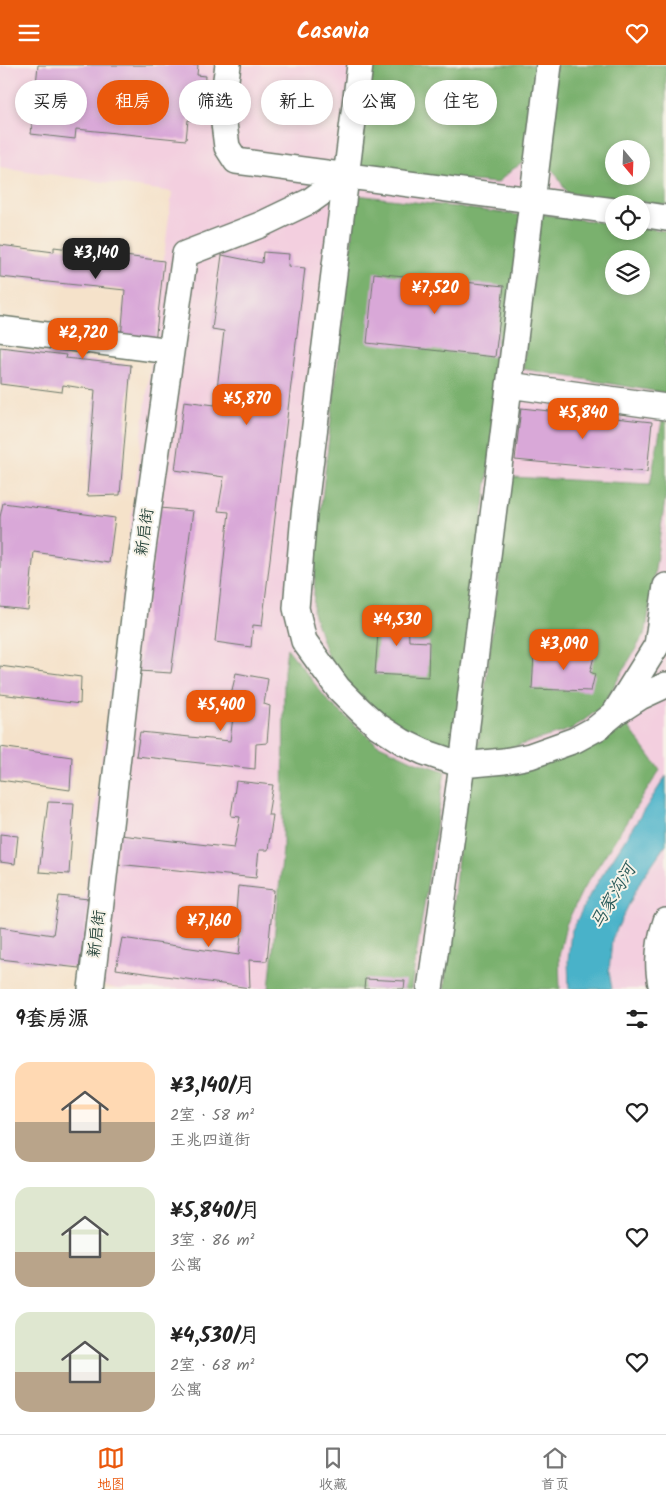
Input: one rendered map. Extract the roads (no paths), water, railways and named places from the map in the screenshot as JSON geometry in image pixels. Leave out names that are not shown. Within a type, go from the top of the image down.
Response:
[{"type":"street","points":[[228,65],[222,108],[227,147],[236,161],[605,210]]},
{"type":"street","points":[[360,65],[304,514],[296,609],[304,641],[338,688],[378,726],[424,752],[462,765],[504,761],[538,753],[575,740],[597,728],[640,697],[666,685]]},
{"type":"street","points":[[430,989],[462,765],[550,65]]},
{"type":"street","name":"新启街","points":[[91,989],[138,583],[185,254],[260,225],[302,205],[345,176]]},
{"type":"street","points":[[650,215],[666,217]]},
{"type":"street","points":[[0,329],[171,351]]},
{"type":"street","points":[[510,385],[666,407]]},
{"type":"street","points":[[614,715],[662,650],[666,586]]},
{"type":"street","points":[[662,989],[658,949],[666,921]]},
{"type":"water","name":"马家沟河","points":[[666,776],[666,844],[641,880],[612,939],[609,972],[612,989],[569,989],[568,960],[571,932],[590,894]]}]
